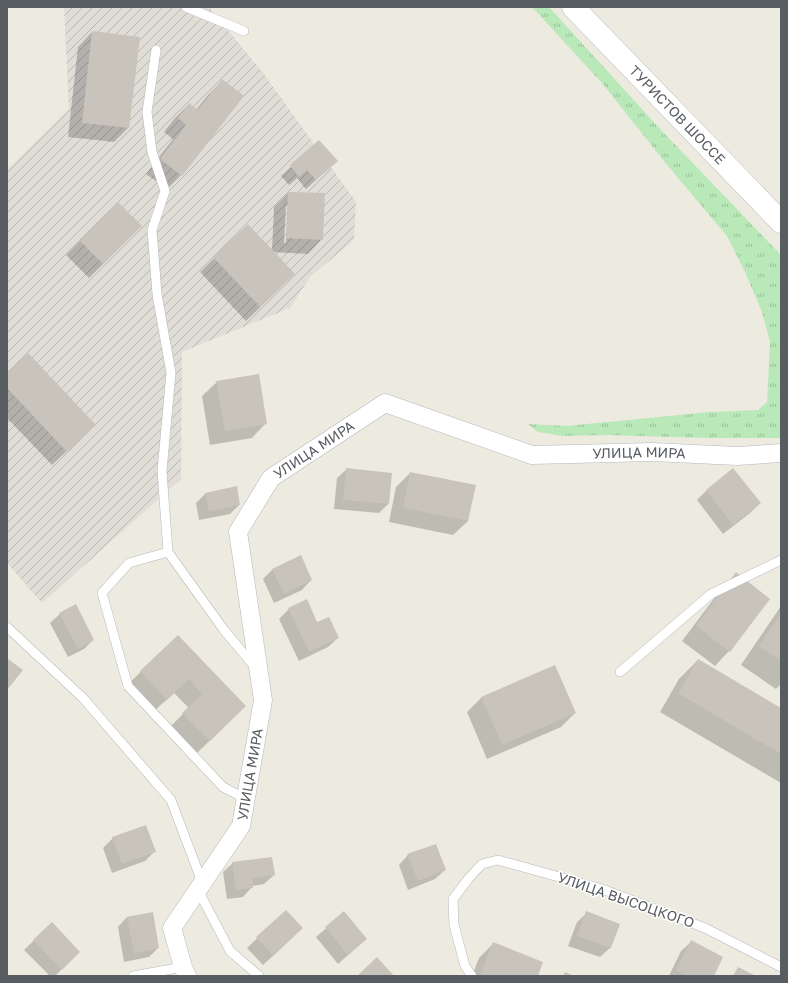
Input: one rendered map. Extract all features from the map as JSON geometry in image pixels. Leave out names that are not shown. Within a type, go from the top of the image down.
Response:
[{"type":"main road","name":"ТУРИСТОВ ШОССЕ","points":[[573,7],[781,222]]},
{"type":"street","name":"УЛИЦА МИРА","points":[[185,971],[172,928],[241,826],[246,799],[263,700],[238,532],[272,478],[385,404],[532,455],[653,452],[737,456],[781,453]]},
{"type":"lane","points":[[186,7],[244,31]]},
{"type":"lane","points":[[156,50],[147,112],[152,152],[165,191],[152,230],[157,294],[172,373],[162,471],[168,552],[224,630],[258,672]]},
{"type":"lane","points":[[168,552],[129,563],[102,593],[128,686],[223,787],[246,799]]},
{"type":"lane","points":[[620,672],[711,594],[781,560]]},
{"type":"lane","points":[[7,628],[9,628],[83,698],[171,800],[200,886],[230,951],[259,976]]},
{"type":"lane","name":"УЛИЦА ВЫСОЦКОГО","points":[[472,976],[465,966],[454,925],[453,899],[482,864],[498,860],[602,889],[706,928],[781,967]]},
{"type":"lane","points":[[133,976],[185,971]]},
{"type":"shaded area","points":[[64,7],[209,7],[263,73],[356,202],[354,240],[310,277],[290,308],[182,352],[181,479],[42,603],[7,563],[7,170],[69,109]]},
{"type":"green space","points":[[532,7],[549,7],[661,130],[781,255],[781,438],[705,438],[607,435],[563,436],[538,432],[528,424],[566,426],[711,412],[758,410],[767,402],[770,342],[762,312],[745,272],[727,236],[668,166],[602,83]]},
{"type":"building","points":[[92,31],[140,37],[129,128],[82,123]]},
{"type":"building","points":[[222,79],[244,96],[182,176],[160,159],[186,125],[178,118],[189,103],[198,110]]},
{"type":"building","points":[[319,140],[338,161],[316,180],[307,170],[299,177],[290,165]]},
{"type":"building","points":[[288,192],[325,193],[323,240],[286,238]]},
{"type":"building","points":[[118,202],[142,226],[103,264],[80,241]]},
{"type":"building","points":[[248,224],[295,274],[260,307],[213,257]]},
{"type":"building","points":[[28,353],[96,425],[67,452],[7,388],[7,373]]},
{"type":"building","points":[[259,374],[267,424],[225,431],[216,381]]},
{"type":"building","points":[[346,468],[392,473],[389,504],[343,500]]},
{"type":"building","points":[[733,468],[761,503],[733,525],[706,490]]},
{"type":"building","points":[[410,472],[476,485],[468,521],[403,508]]},
{"type":"building","points":[[237,486],[240,505],[209,511],[205,493]]},
{"type":"building","points":[[301,555],[312,580],[284,594],[272,569]]},
{"type":"building","points":[[736,572],[770,599],[730,652],[696,626]]},
{"type":"building","points":[[307,599],[317,622],[329,617],[339,638],[309,652],[288,608]]},
{"type":"building","points":[[76,604],[94,640],[78,649],[59,613]]},
{"type":"building","points":[[781,613],[781,661],[759,646]]},
{"type":"building","points":[[178,635],[246,706],[210,741],[182,713],[202,694],[189,679],[167,700],[140,671]]},
{"type":"building","points":[[7,658],[23,670],[7,690]]},
{"type":"building","points":[[698,659],[781,708],[781,754],[678,693]]},
{"type":"building","points":[[555,665],[576,713],[502,745],[481,697]]},
{"type":"building","points":[[146,825],[156,852],[122,864],[112,837]]},
{"type":"building","points":[[436,844],[446,870],[418,881],[407,854]]},
{"type":"building","points":[[272,857],[275,875],[252,878],[253,888],[236,890],[232,862]]},
{"type":"building","points":[[286,910],[303,928],[273,956],[256,937]]},
{"type":"building","points":[[344,911],[367,939],[348,955],[325,927]]},
{"type":"building","points":[[586,911],[620,924],[611,948],[577,936]]},
{"type":"building","points":[[153,912],[159,948],[134,953],[127,917]]},
{"type":"building","points":[[52,922],[80,952],[62,970],[33,940]]},
{"type":"building","points":[[691,940],[723,957],[714,976],[687,976],[676,970]]},
{"type":"building","points":[[493,942],[543,962],[538,976],[480,976]]},
{"type":"building","points":[[377,957],[394,976],[357,976]]},
{"type":"building","points":[[738,967],[756,976],[733,976]]},
{"type":"building","points":[[565,972],[574,976],[563,976]]}]
